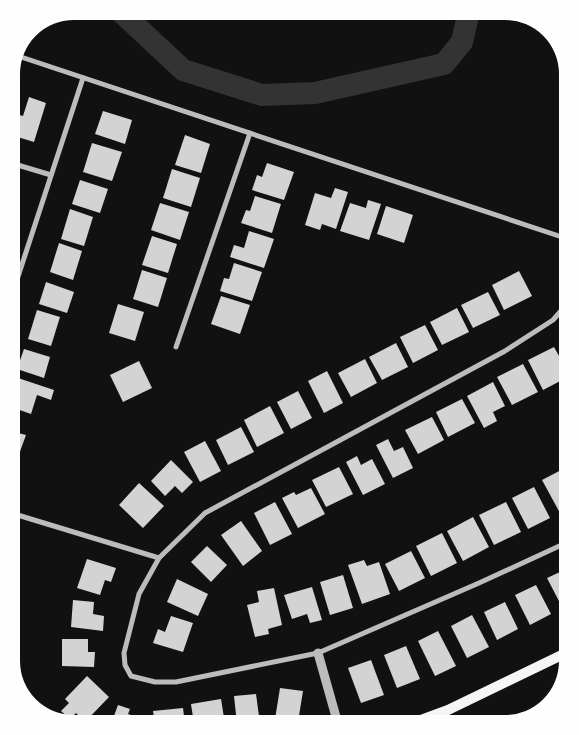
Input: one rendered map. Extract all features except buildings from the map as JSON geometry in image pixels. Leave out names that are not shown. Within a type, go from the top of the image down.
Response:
[{"type":"main road","points":[[434,715],[559,656]]},
{"type":"street","points":[[23,58],[559,236]]},
{"type":"street","points":[[20,270],[83,78]]},
{"type":"street","points":[[176,347],[250,133]]},
{"type":"street","points":[[20,166],[51,175]]},
{"type":"street","points":[[559,313],[552,320],[505,351],[205,513],[159,558],[139,594],[124,653],[125,665],[131,676],[154,682],[176,682],[318,653],[559,546]]},
{"type":"street","points":[[20,516],[159,558]]},
{"type":"street","points":[[318,653],[335,715]]},
{"type":"waterway","points":[[130,20],[183,70],[262,95],[315,93],[444,64],[462,42],[467,20]]}]
